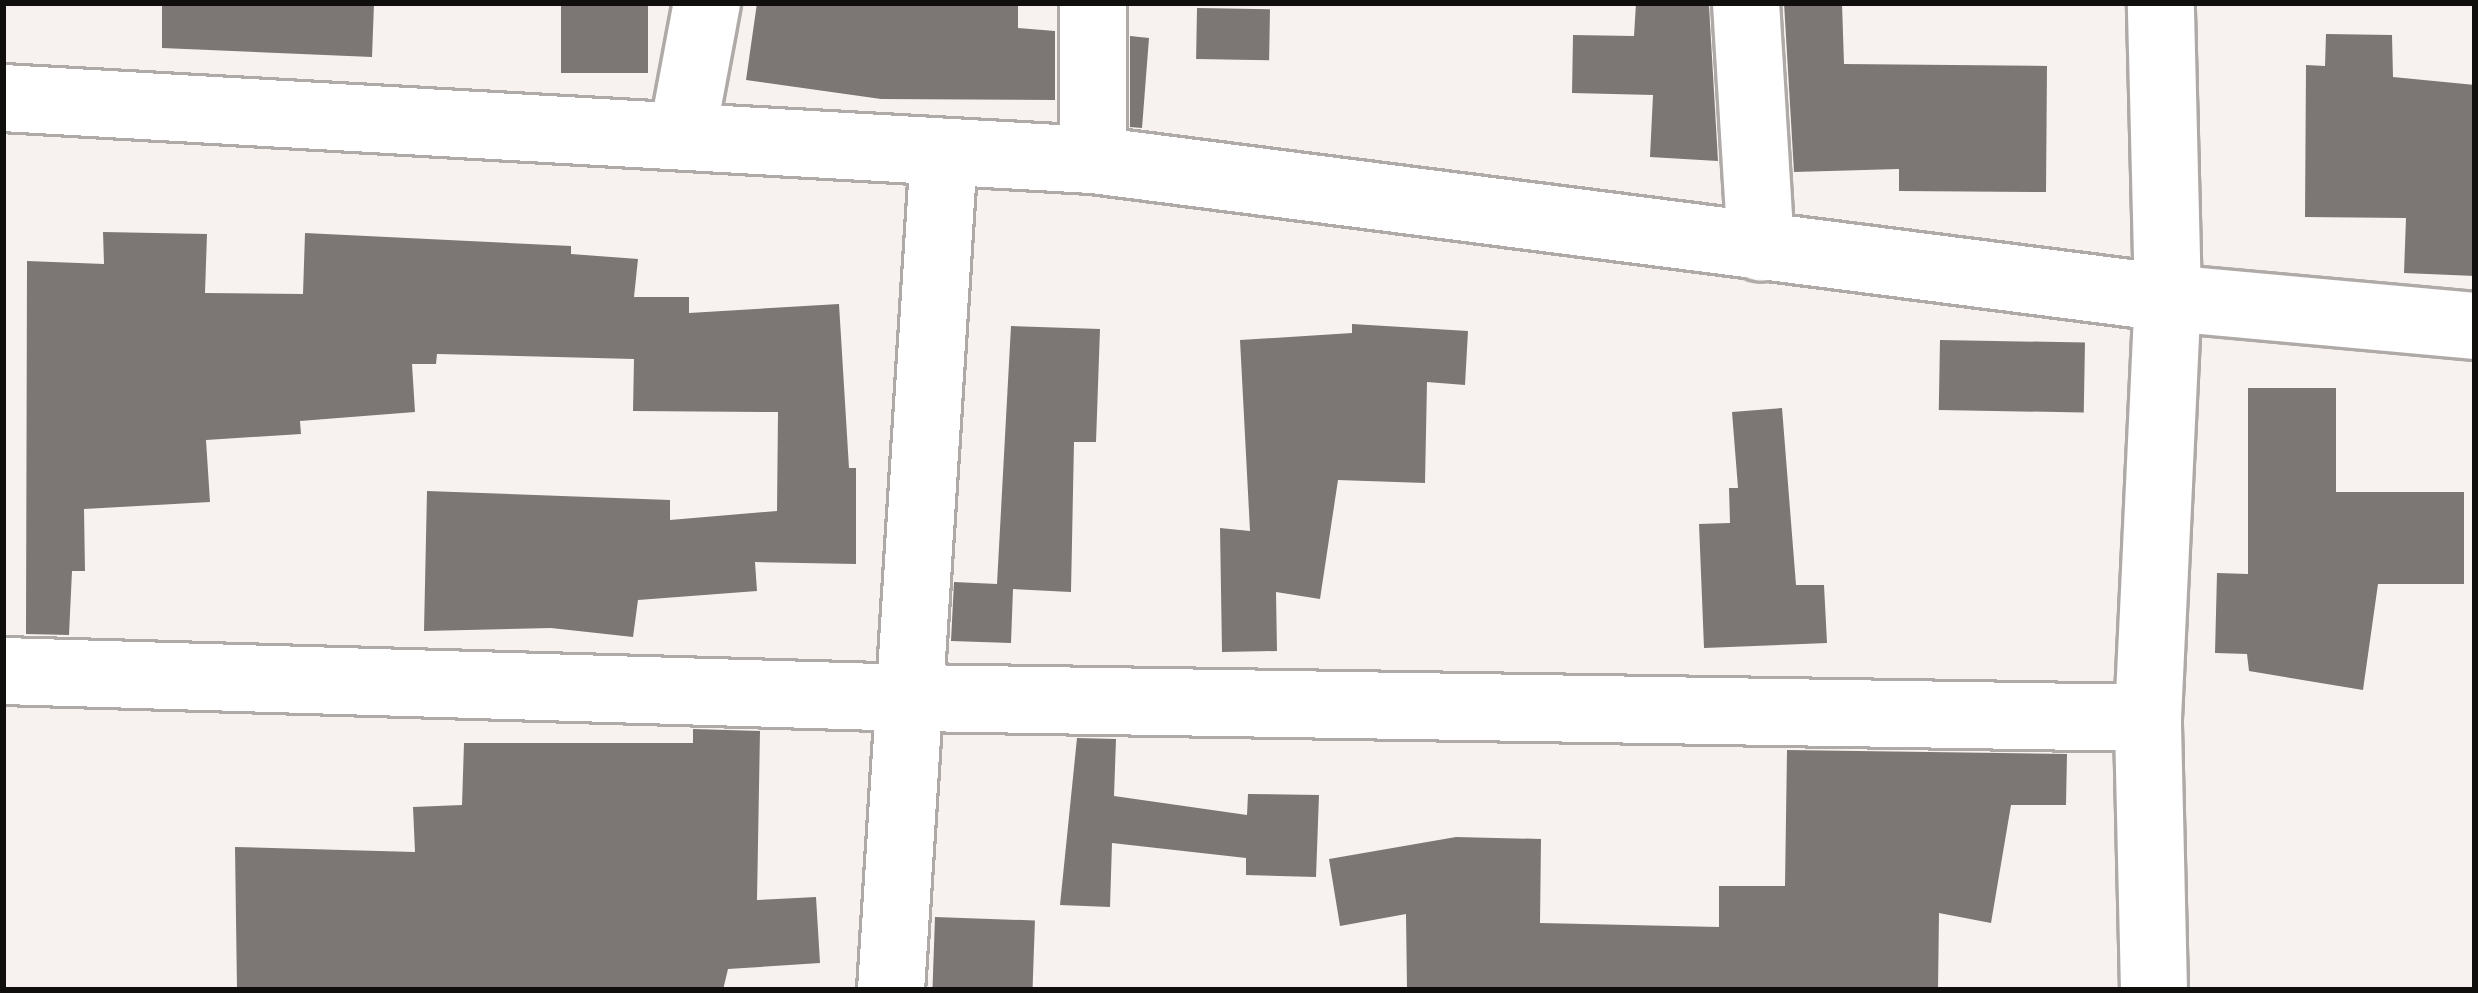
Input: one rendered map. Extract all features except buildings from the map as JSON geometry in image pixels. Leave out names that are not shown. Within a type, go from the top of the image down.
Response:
[{"type":"street","points":[[683,131],[707,3]]},
{"type":"street","points":[[1093,3],[1094,160]]},
{"type":"street","points":[[1746,3],[1761,248]]},
{"type":"street","points":[[2154,990],[2148,718],[2168,298],[2161,3]]},
{"type":"street","points":[[3,98],[683,131],[1094,160],[2168,298],[2475,326]]},
{"type":"street","points":[[890,990],[915,698],[944,153]]},
{"type":"street","points":[[3,671],[915,698],[2148,718]]}]
